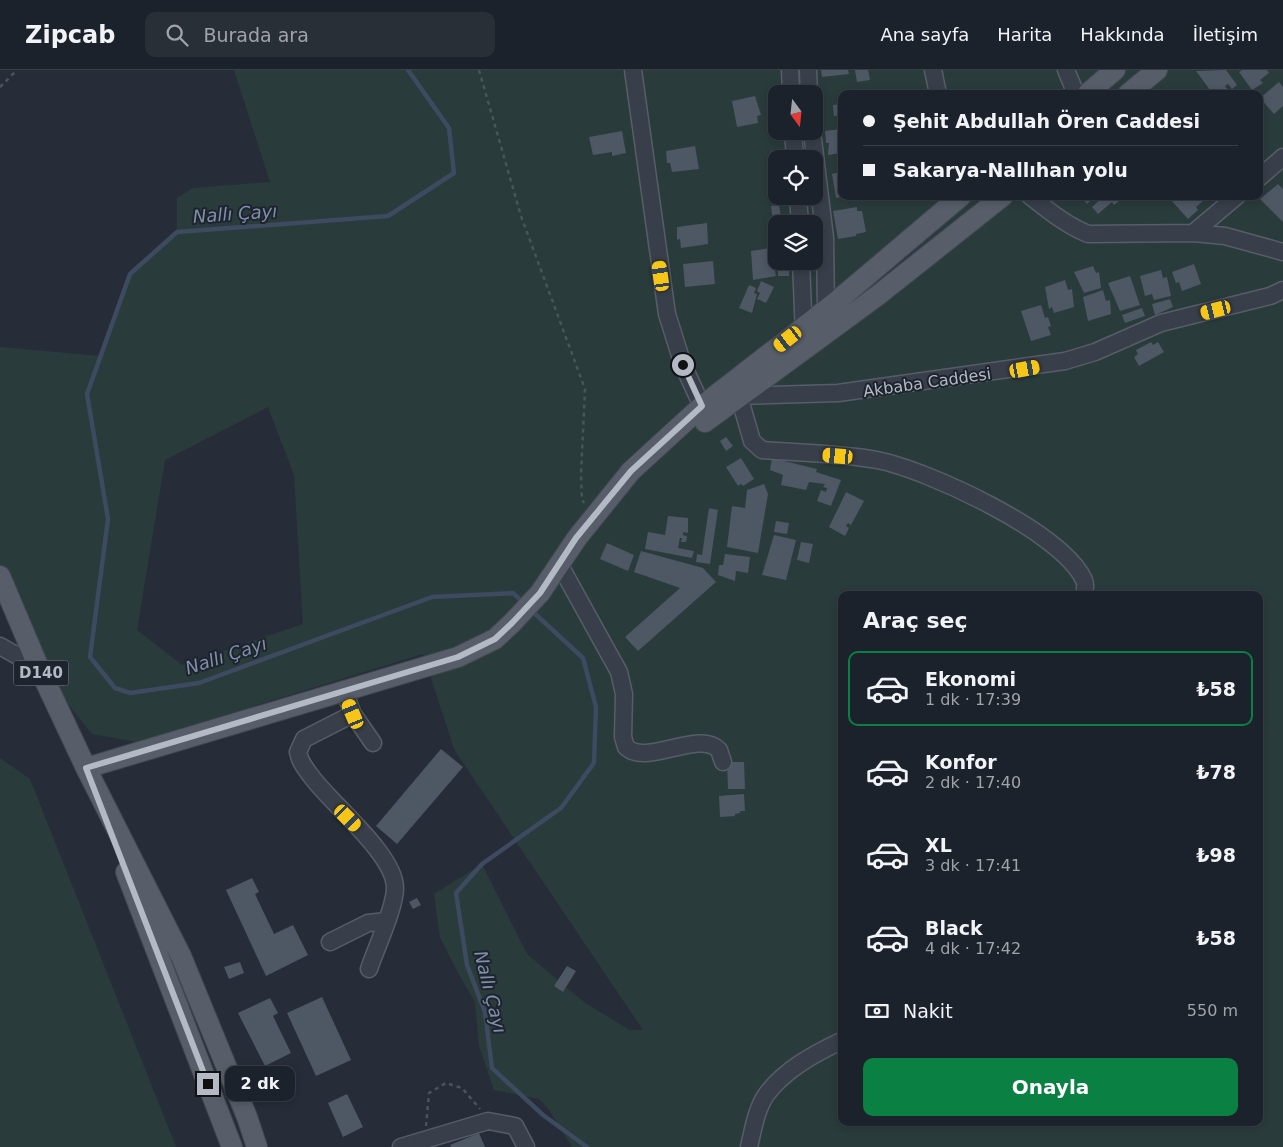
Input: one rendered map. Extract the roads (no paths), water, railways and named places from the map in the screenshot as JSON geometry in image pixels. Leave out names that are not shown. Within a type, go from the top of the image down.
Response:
[{"type":"main road","points":[[1092,90],[1115,70]]},
{"type":"main road","points":[[1133,90],[1157,70]]},
{"type":"main road","points":[[86,768],[458,657],[495,639],[540,593],[651,470],[804,337],[826,309],[955,200]]},
{"type":"main road","points":[[540,593],[576,538],[631,471],[702,406],[804,337],[830,329],[877,296],[998,200]]},
{"type":"main road","name":"D140","points":[[0,576],[39,668],[86,768],[182,956],[247,1117],[257,1147]]},
{"type":"main road","name":"D140","points":[[86,768],[232,1147]]},
{"type":"street","points":[[633,70],[666,314],[683,365],[702,406]]},
{"type":"street","points":[[790,70],[791,85]]},
{"type":"street","points":[[808,70],[809,85]]},
{"type":"street","points":[[934,70],[937,90]]},
{"type":"street","points":[[1066,70],[1074,90]]},
{"type":"street","points":[[813,140],[825,238],[826,309],[830,329]]},
{"type":"street","points":[[1263,174],[1283,157]]},
{"type":"street","points":[[1035,200],[1055,216],[1088,234],[1193,233],[1225,236],[1283,252]]},
{"type":"street","points":[[1193,233],[1232,200]]},
{"type":"street","points":[[801,270],[804,337]]},
{"type":"street","name":"Akbaba Caddesi","points":[[738,396],[838,394],[1065,362],[1096,352],[1162,323],[1270,296],[1283,290]]},
{"type":"street","points":[[738,396],[752,441],[762,450],[876,460],[916,470],[976,497],[1048,541],[1075,566],[1085,582],[1084,591]]},
{"type":"street","points":[[562,569],[618,672],[624,694],[624,737],[626,746],[637,753],[707,743],[719,750],[723,762]]},
{"type":"street","points":[[0,646],[39,668]]},
{"type":"street","points":[[344,691],[353,714],[373,743]]},
{"type":"street","points":[[353,714],[304,739],[298,752],[301,762],[322,791],[362,831],[391,870],[394,895],[369,969]]},
{"type":"street","points":[[330,942],[368,923],[386,921]]},
{"type":"street","points":[[749,1147],[755,1123],[766,1096],[788,1073],[838,1043]]},
{"type":"street","points":[[401,1147],[425,1138],[488,1121],[515,1126],[526,1147]]},
{"type":"waterway","name":"Nallı Çayı","points":[[408,70],[449,128],[454,173],[388,216],[177,232],[130,274],[87,394],[108,519],[90,657],[115,688],[130,693],[199,683],[432,597],[513,593],[525,604]]},
{"type":"waterway","name":"Nallı Çayı","points":[[532,611],[583,658],[596,707],[594,763],[561,808],[482,864],[456,893],[467,965],[485,1012],[492,1068],[543,1115],[587,1147]]}]
